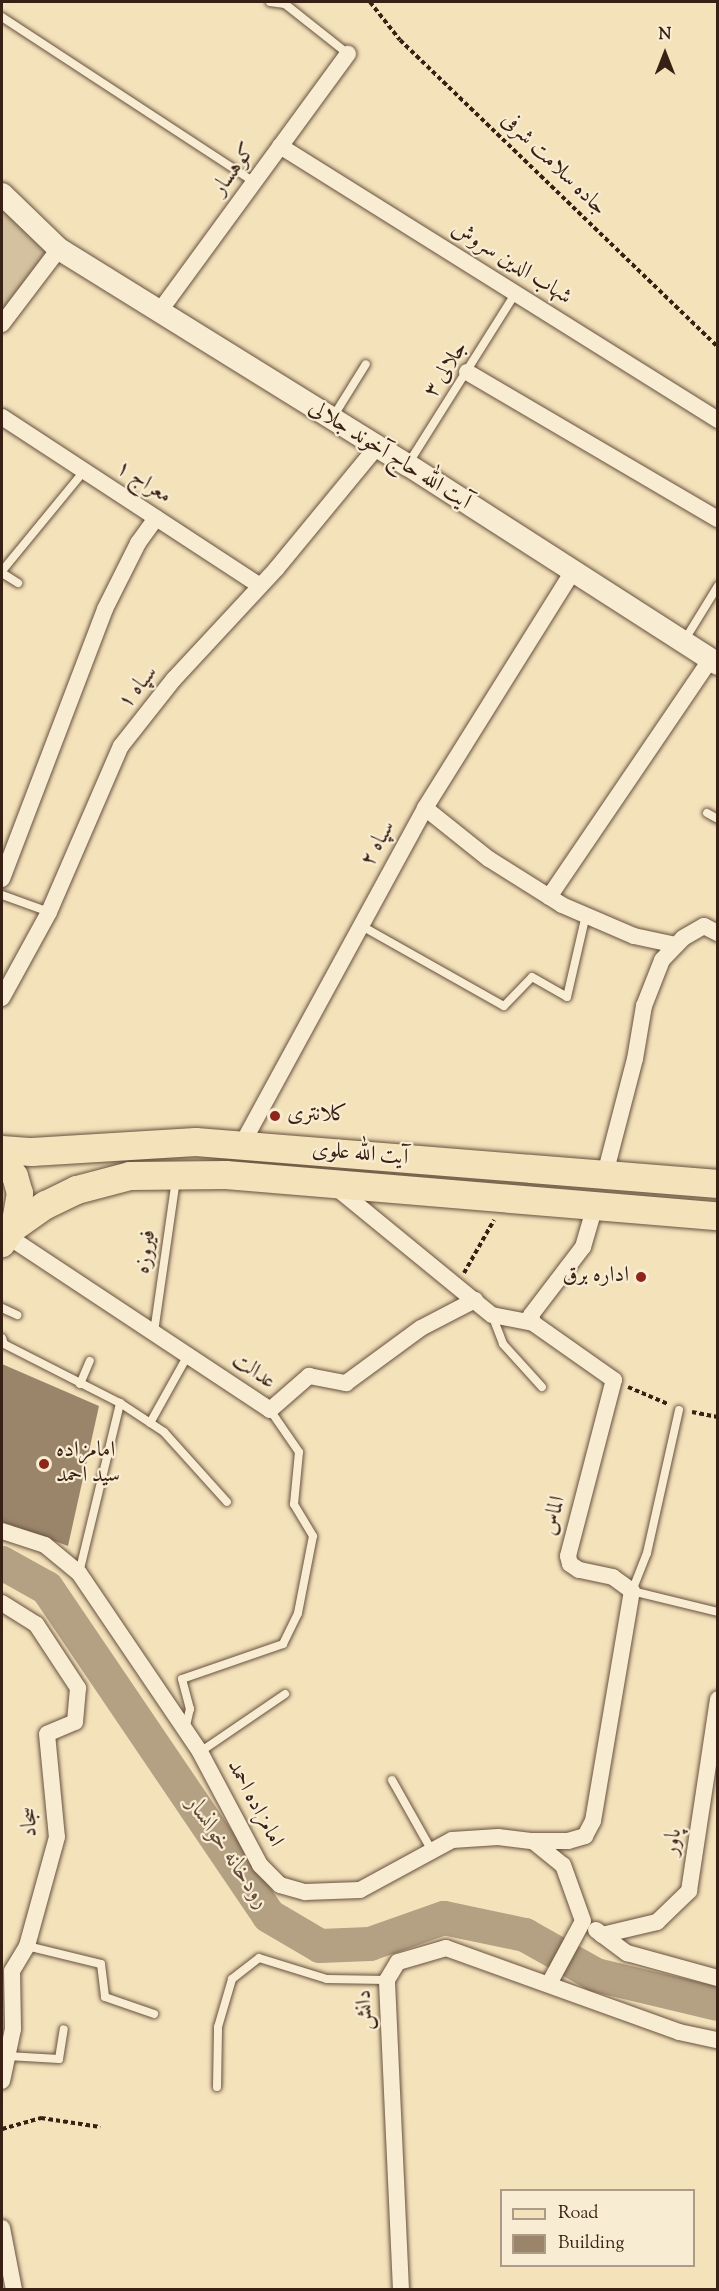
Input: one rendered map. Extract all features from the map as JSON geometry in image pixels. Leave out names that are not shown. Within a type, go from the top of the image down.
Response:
[{"type":"highway","name":"آیت الله علوی","points":[[2,1150],[32,1152],[186,1142],[717,1184]]},
{"type":"highway","name":"آیت الله علوی","points":[[8,1236],[46,1204],[77,1190],[130,1176],[226,1176],[717,1216]]},
{"type":"main road","points":[[2,1157],[15,1176],[20,1193],[8,1236]]},
{"type":"street","name":"کوهسار","points":[[159,312],[348,54]]},
{"type":"street","name":"شهاب الدین سروش","points":[[280,146],[717,420]]},
{"type":"street","name":"آیت الله حاج آخوند جلالی","points":[[2,194],[59,249],[376,448],[408,465],[682,644],[714,662]]},
{"type":"street","points":[[2,324],[59,249]]},
{"type":"street","points":[[467,372],[717,519]]},
{"type":"street","name":"معراج ۱","points":[[2,417],[260,586]]},
{"type":"street","name":"سپاه ۱","points":[[2,998],[49,912],[121,746],[174,679],[260,586],[376,448]]},
{"type":"street","points":[[2,879],[105,609],[138,543],[156,518]]},
{"type":"street","name":"سپاه ۲","points":[[241,1146],[425,808],[572,573]]},
{"type":"street","points":[[549,897],[714,662]]},
{"type":"street","points":[[425,808],[489,859],[549,897],[634,936],[676,945]]},
{"type":"street","points":[[605,1174],[635,1059],[644,1006],[662,960],[676,945],[704,926],[716,929]]},
{"type":"street","points":[[332,1185],[458,1284],[492,1315],[533,1323],[614,1380]]},
{"type":"street","points":[[533,1323],[531,1315],[583,1247],[595,1206]]},
{"type":"street","name":"عدالت","points":[[8,1236],[270,1410],[309,1376],[346,1383],[421,1328],[475,1300]]},
{"type":"street","name":"الماس","points":[[614,1380],[568,1556],[570,1564],[579,1570],[613,1577],[632,1591]]},
{"type":"street","name":"امامزاده احمد","points":[[2,1531],[45,1545],[80,1573],[200,1752],[260,1865],[280,1885],[305,1892],[360,1890],[452,1840],[498,1837],[533,1841]]},
{"type":"street","points":[[533,1841],[568,1841],[585,1836],[593,1821],[632,1591]]},
{"type":"street","name":"سجاد","points":[[2,1603],[36,1624],[78,1688],[75,1722],[47,1734],[57,1838],[27,1946],[7,1974],[12,2030],[2,2081]]},
{"type":"street","name":"پاور","points":[[602,1935],[657,1922],[689,1892],[717,1699]]},
{"type":"street","points":[[533,1841],[563,1865],[583,1921],[627,1953],[717,1978]]},
{"type":"street","points":[[550,1982],[583,1921]]},
{"type":"street","name":"دانش","points":[[401,2289],[387,1980],[398,1962],[446,1948],[550,1982],[679,2032],[717,2040]]},
{"type":"street","points":[[2,2228],[14,2289]]},
{"type":"lane","points":[[270,2],[285,4],[348,54]]},
{"type":"lane","points":[[2,17],[254,182]]},
{"type":"lane","name":"جلالی ۳","points":[[408,465],[515,294]]},
{"type":"lane","points":[[331,420],[366,364]]},
{"type":"lane","points":[[18,583],[2,572],[84,471]]},
{"type":"lane","points":[[682,644],[717,586]]},
{"type":"lane","points":[[707,813],[717,819]]},
{"type":"lane","points":[[2,895],[49,912]]},
{"type":"lane","points":[[360,924],[504,1006],[532,977],[567,997],[586,915]]},
{"type":"lane","name":"فیروزه","points":[[154,1333],[177,1176]]},
{"type":"lane","points":[[2,1308],[17,1315]]},
{"type":"lane","points":[[492,1315],[503,1344],[542,1387]]},
{"type":"lane","points":[[2,1338],[4,1344],[120,1403],[164,1432],[227,1502]]},
{"type":"lane","points":[[150,1423],[188,1355]]},
{"type":"lane","points":[[81,1384],[90,1361]]},
{"type":"lane","points":[[80,1573],[120,1403]]},
{"type":"lane","points":[[185,1731],[190,1709],[182,1679],[283,1644],[298,1613],[313,1536],[294,1504],[299,1452],[270,1410]]},
{"type":"lane","points":[[680,1410],[647,1553],[632,1591],[717,1612]]},
{"type":"lane","points":[[200,1752],[285,1694]]},
{"type":"lane","points":[[392,1780],[432,1851]]},
{"type":"lane","points":[[27,1946],[101,1964],[105,1997],[154,2014]]},
{"type":"lane","points":[[217,2087],[218,2027],[232,1979],[259,1958],[327,1979],[387,1980]]},
{"type":"lane","points":[[7,2056],[60,2059],[64,2029]]},
{"type":"path","name":"جاده سلامت شرفی","points":[[370,2],[400,40],[717,346]]},
{"type":"path","points":[[458,1284],[506,1199]]},
{"type":"path","points":[[614,1380],[680,1410],[717,1417]]},
{"type":"path","points":[[2,2129],[41,2118],[100,2127]]},
{"type":"shaded area","points":[[2,196],[56,249],[2,320]]},
{"type":"building","name":"امامزاده سید احمد","points":[[2,1364],[99,1406],[68,1546],[2,1522]]},
{"type":"waterway","name":"رودخانه خوانسار","points":[[2,1563],[47,1588],[269,1916],[320,1946],[370,1944],[444,1918],[525,1935],[596,1975],[718,2004]]},
{"type":"place","name":"کلانتری","points":[[275,1116]]},
{"type":"place","name":"اداره برق","points":[[641,1277]]},
{"type":"place","name":"امامزاده سید احمد","points":[[44,1464]]}]
